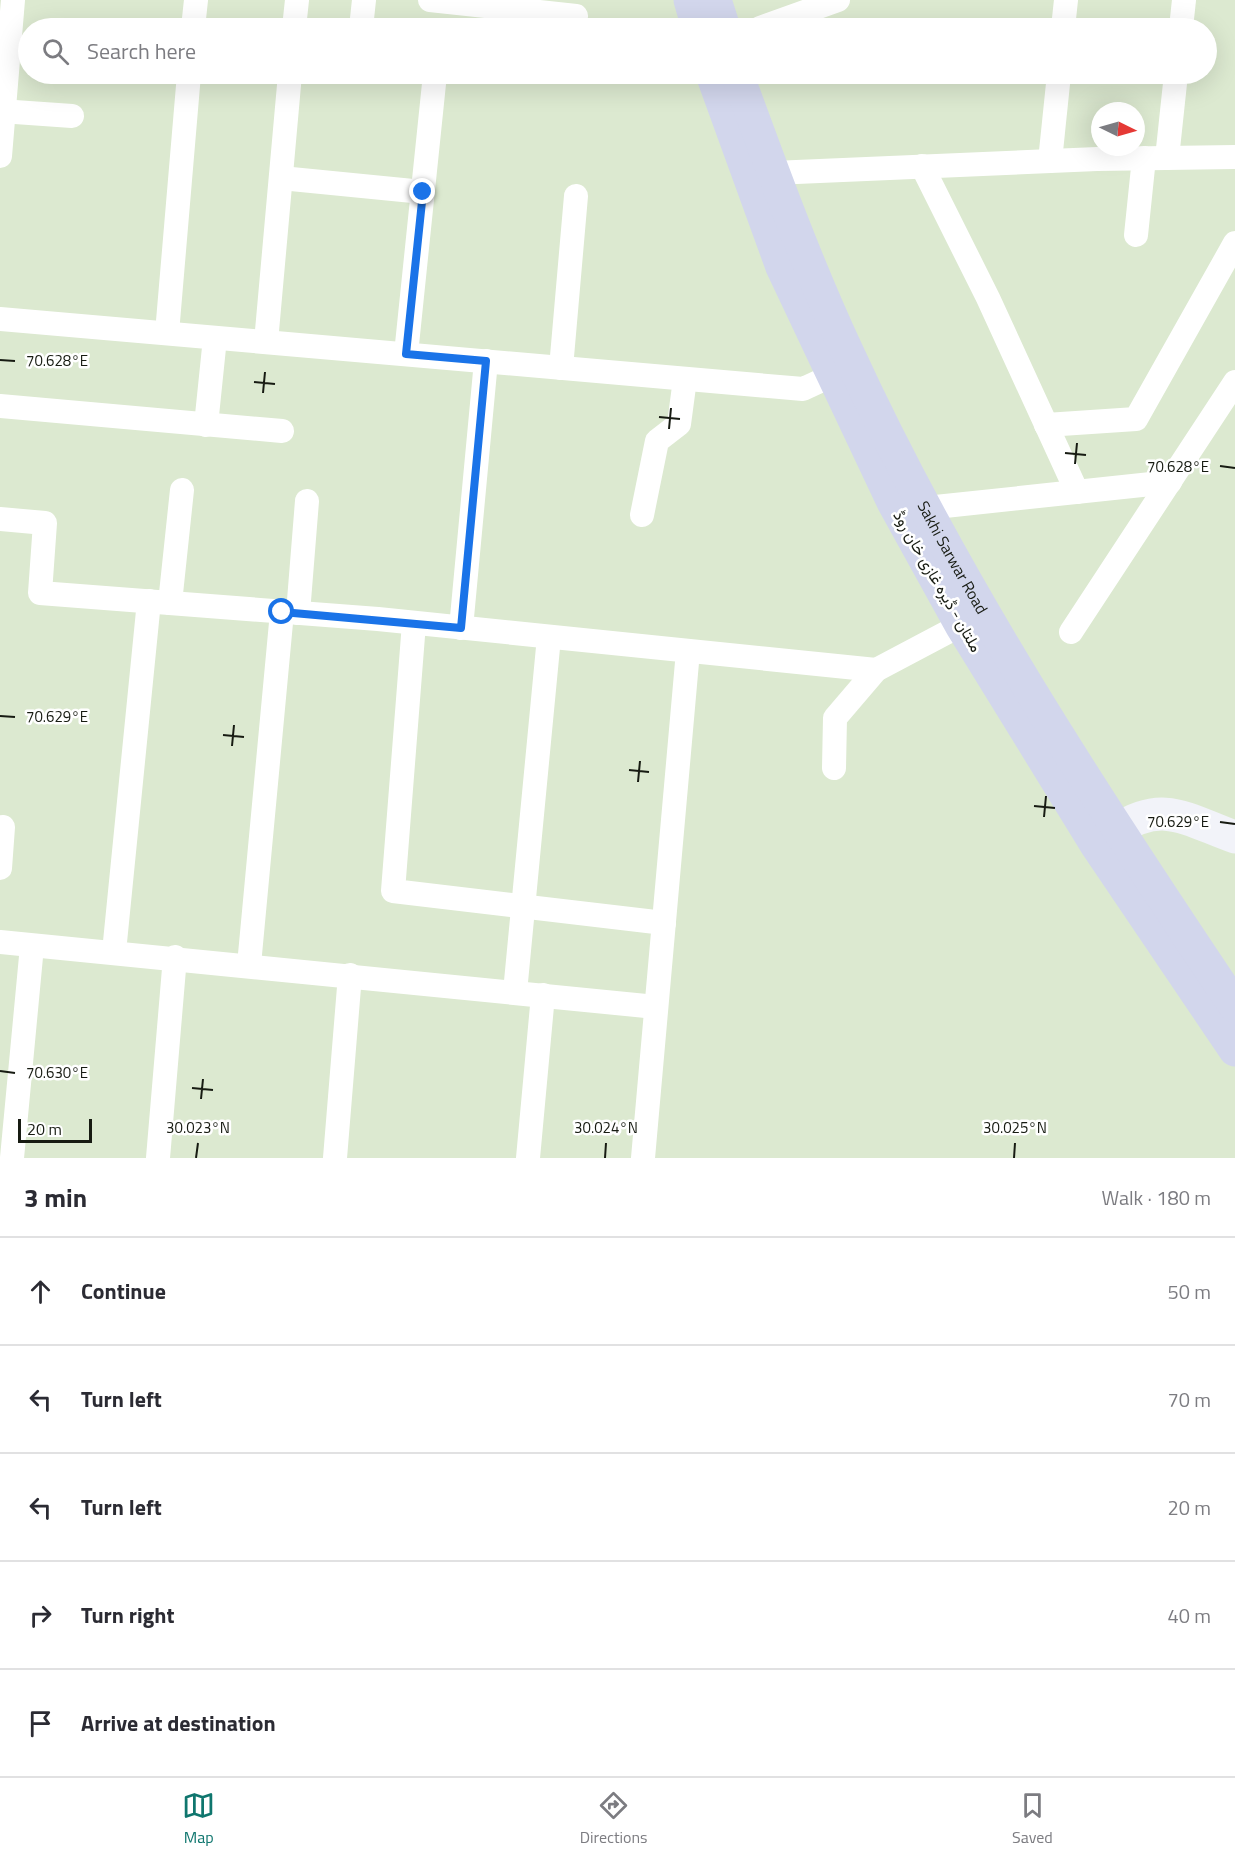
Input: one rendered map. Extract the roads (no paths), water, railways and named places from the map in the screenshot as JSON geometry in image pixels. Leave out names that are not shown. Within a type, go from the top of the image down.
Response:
[{"type":"highway","points":[[690,0],[695,18]]},
{"type":"highway","points":[[715,0],[721,18]]},
{"type":"highway","name":"ملتان - ڈیرہ غازی خان روڈ","points":[[716,84],[794,261],[833,375],[893,502],[961,625],[1097,846],[1235,1050]]},
{"type":"highway","name":"Sakhi Sarwar Road","points":[[741,84],[774,173],[794,261],[847,352],[926,508],[984,613],[1117,830],[1235,1006]]},
{"type":"main road","points":[[1117,830],[1134,818],[1162,812],[1233,831]]},
{"type":"street","points":[[0,156],[13,0]]},
{"type":"street","points":[[194,18],[195,0]]},
{"type":"street","points":[[295,18],[297,0]]},
{"type":"street","points":[[362,18],[364,0]]},
{"type":"street","points":[[430,0],[576,16]]},
{"type":"street","points":[[788,18],[838,0]]},
{"type":"street","points":[[1064,18],[1066,0]]},
{"type":"street","points":[[1182,18],[1184,0]]},
{"type":"street","points":[[167,333],[188,84]]},
{"type":"street","points":[[266,342],[289,84]]},
{"type":"street","points":[[406,354],[434,84]]},
{"type":"street","points":[[1050,161],[1058,84]]},
{"type":"street","points":[[1136,235],[1174,84]]},
{"type":"street","points":[[2,112],[72,116]]},
{"type":"street","points":[[774,173],[1050,161],[1235,157]]},
{"type":"street","points":[[922,166],[988,298],[1077,492]]},
{"type":"street","points":[[281,178],[423,192]]},
{"type":"street","points":[[561,368],[576,196]]},
{"type":"street","points":[[1046,425],[1136,418],[1235,243]]},
{"type":"street","points":[[0,319],[803,389],[833,375]]},
{"type":"street","points":[[207,425],[215,338]]},
{"type":"street","points":[[461,628],[486,361]]},
{"type":"street","points":[[642,515],[657,441],[679,424],[685,379]]},
{"type":"street","points":[[1071,632],[1235,382]]},
{"type":"street","points":[[0,406],[282,431]]},
{"type":"street","points":[[926,508],[1170,482]]},
{"type":"street","points":[[114,952],[160,602],[182,490]]},
{"type":"street","points":[[249,965],[290,612],[307,501]]},
{"type":"street","points":[[0,519],[45,523],[40,593],[414,623],[876,670]]},
{"type":"street","points":[[414,623],[393,891],[664,923]]},
{"type":"street","points":[[834,768],[835,718],[876,670],[961,625]]},
{"type":"street","points":[[515,992],[549,637]]},
{"type":"street","points":[[643,1158],[688,651]]},
{"type":"street","points":[[0,868],[3,827]]},
{"type":"street","points":[[0,942],[175,957],[656,1007]]},
{"type":"street","points":[[12,1158],[32,946]]},
{"type":"street","points":[[158,1158],[175,957]]},
{"type":"street","points":[[335,1158],[350,975]]},
{"type":"street","points":[[528,1158],[543,995]]}]
